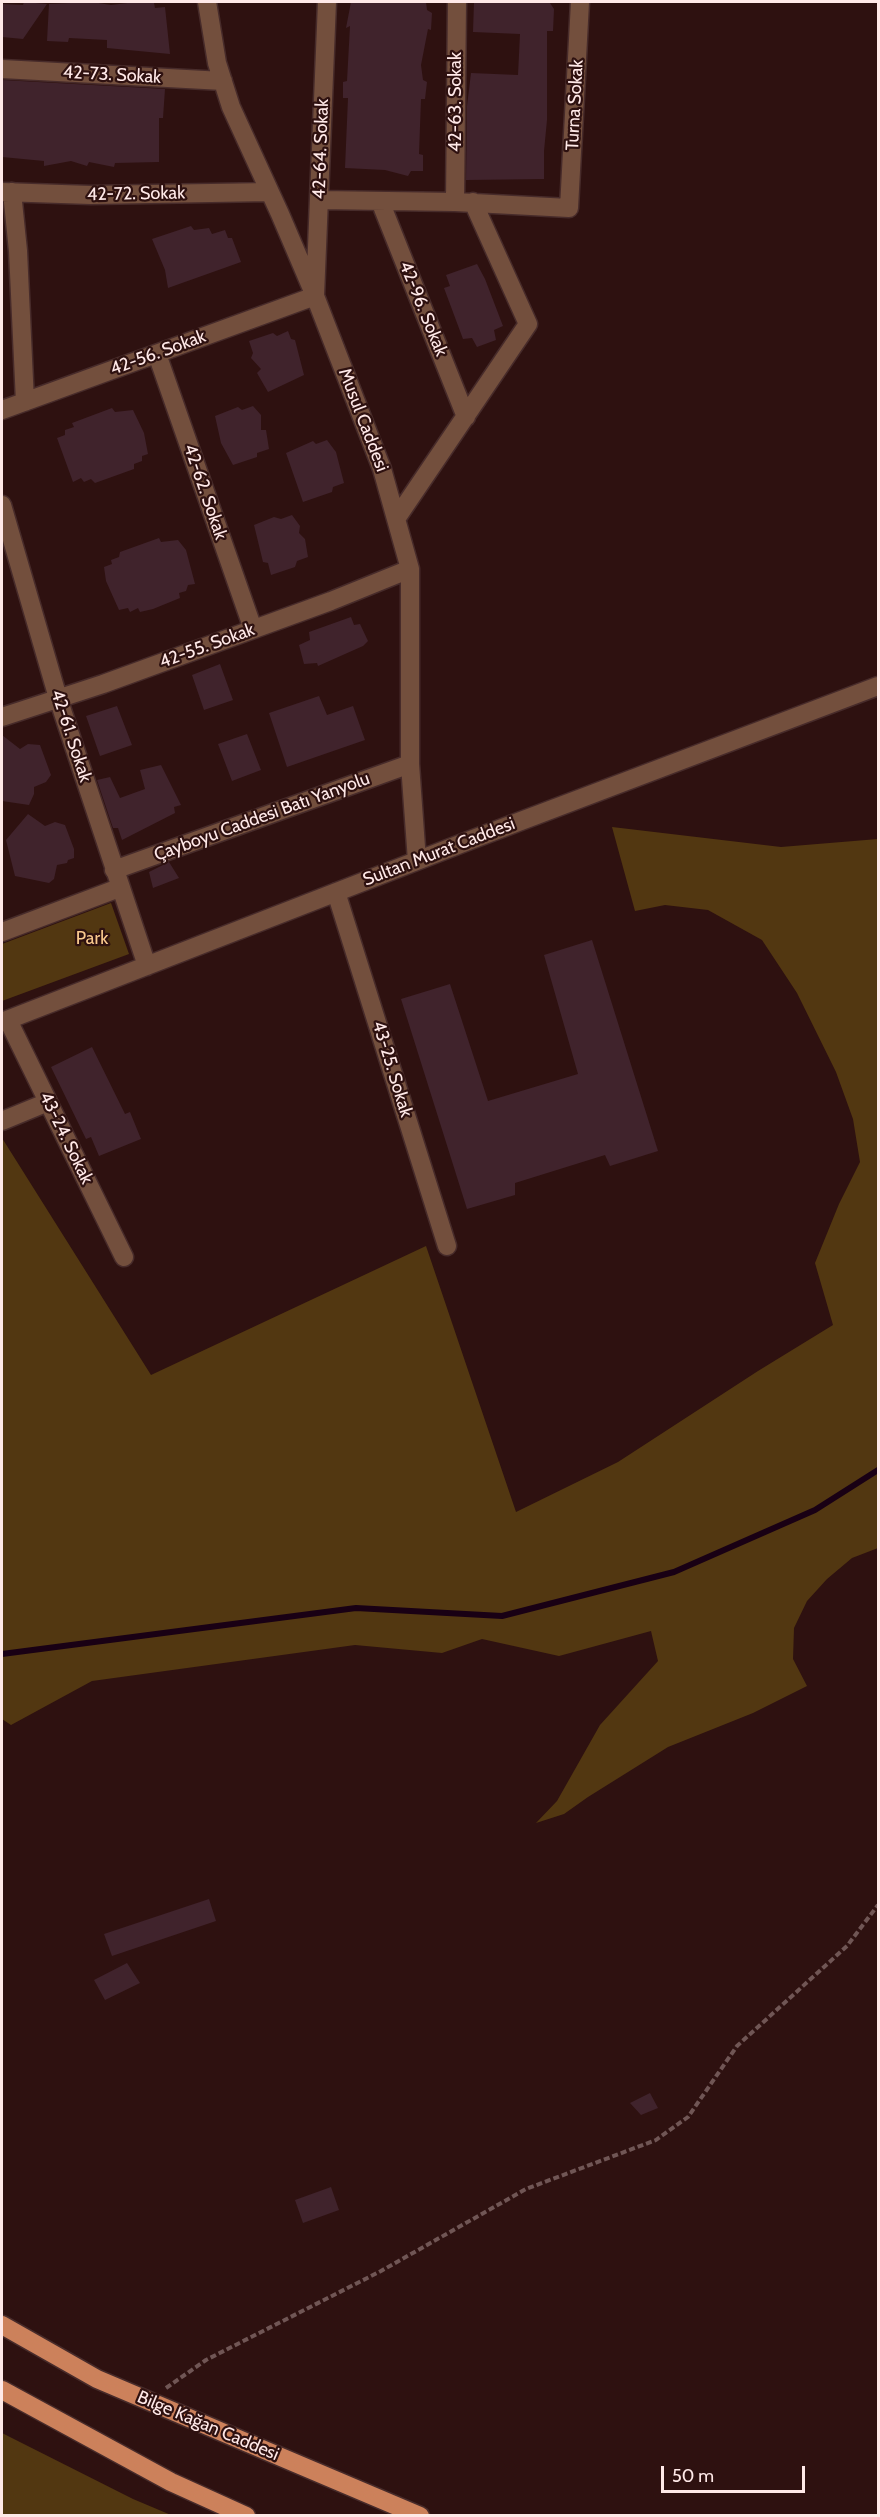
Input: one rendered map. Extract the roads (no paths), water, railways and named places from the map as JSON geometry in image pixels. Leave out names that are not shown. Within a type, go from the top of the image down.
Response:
[{"type":"main road","name":"Bilge Kağan Caddesi","points":[[2,2325],[97,2379],[420,2516]]},
{"type":"main road","points":[[2,2391],[171,2482],[246,2516]]},
{"type":"street","name":"Musul Caddesi","points":[[207,2],[217,63],[231,107],[315,297],[382,469],[410,569],[410,764],[417,861]]},
{"type":"street","name":"42-64. Sokak","points":[[315,297],[327,2]]},
{"type":"street","name":"42-63. Sokak","points":[[456,2],[464,202]]},
{"type":"street","name":"Turna Sokak","points":[[464,202],[569,208],[580,2]]},
{"type":"street","name":"42-73. Sokak","points":[[2,69],[223,81]]},
{"type":"street","points":[[7,192],[10,251],[25,402]]},
{"type":"street","name":"42-72. Sokak","points":[[7,192],[91,195],[270,192]]},
{"type":"street","points":[[319,200],[464,202],[528,324],[396,519]]},
{"type":"street","name":"42-96. Sokak","points":[[380,201],[466,417]]},
{"type":"street","name":"42-56. Sokak","points":[[2,410],[315,297]]},
{"type":"street","name":"42-62. Sokak","points":[[157,354],[253,629]]},
{"type":"street","name":"42-61. Sokak","points":[[2,505],[58,698],[119,888],[147,966]]},
{"type":"street","name":"42-55. Sokak","points":[[2,717],[253,629],[410,569]]},
{"type":"street","name":"Sultan Murat Caddesi","points":[[5,1021],[336,892],[879,686]]},
{"type":"street","name":"Çayboyu Caddesi Batı Yanyolu","points":[[114,870],[410,764]]},
{"type":"street","points":[[2,932],[119,888]]},
{"type":"street","name":"43-25. Sokak","points":[[336,892],[447,1246]]},
{"type":"street","name":"43-24. Sokak","points":[[5,1021],[48,1102],[124,1257]]},
{"type":"street","points":[[2,1120],[48,1102]]},
{"type":"waterway","points":[[2,1654],[356,1608],[502,1616],[674,1572],[815,1510],[878,1470]]},
{"type":"park label","name":"Park","points":[[92,939]]}]
